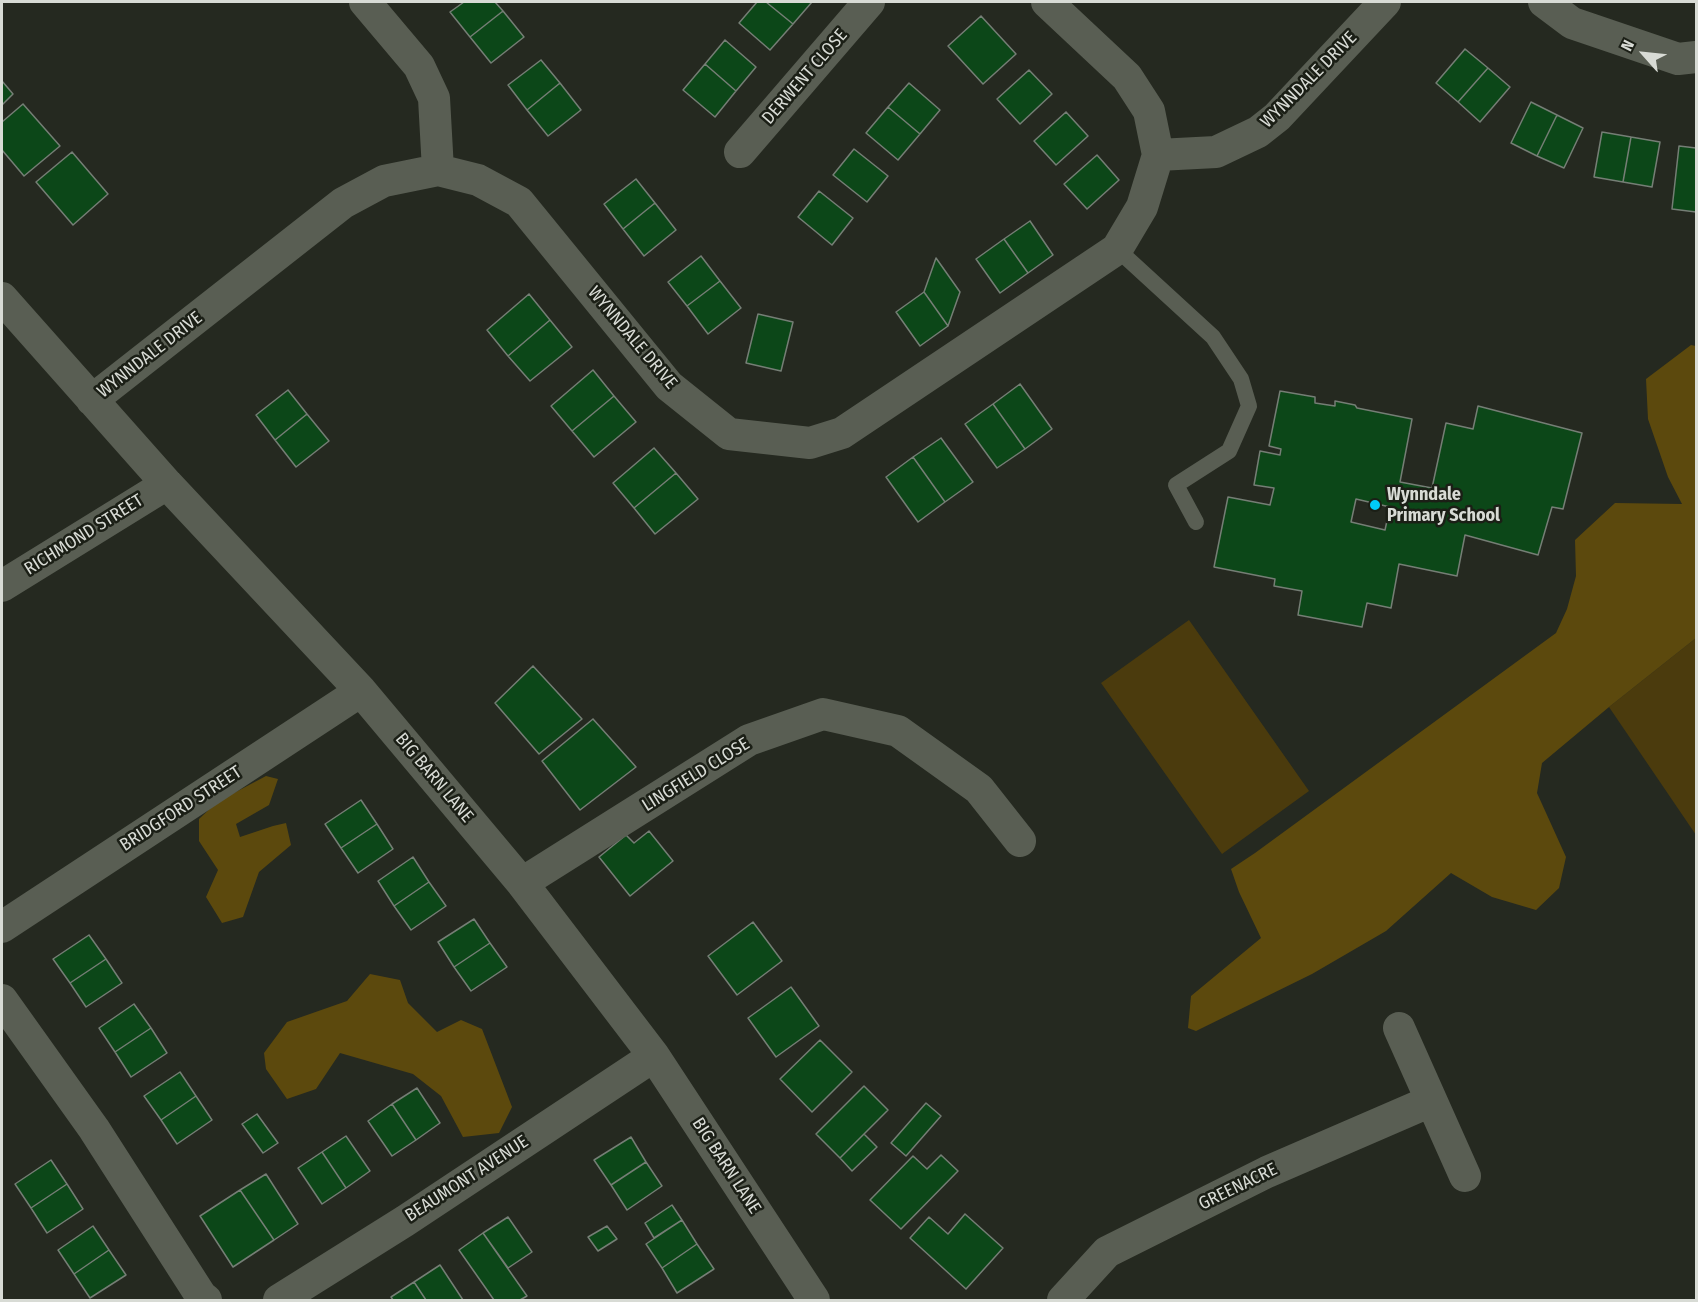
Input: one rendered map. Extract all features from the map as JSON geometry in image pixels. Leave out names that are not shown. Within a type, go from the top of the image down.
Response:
[{"type":"street","points":[[365,2],[419,66],[434,98],[438,170]]},
{"type":"street","name":"DERWENT CLOSE","points":[[740,152],[869,2]]},
{"type":"street","points":[[1047,2],[1127,77],[1149,111],[1158,155]]},
{"type":"street","name":"WYNNDALE DRIVE","points":[[92,400],[343,203],[384,181],[438,170],[478,180],[519,202],[669,386],[729,434],[810,443],[842,433],[1117,249],[1142,207],[1158,155],[1216,152],[1258,132],[1277,117],[1385,2]]},
{"type":"street","points":[[1544,2],[1572,23],[1678,59],[1696,57]]},
{"type":"street","name":"BIG BARN LANE","points":[[2,298],[167,484],[361,691],[522,883],[654,1056],[814,1300]]},
{"type":"street","name":"RICHMOND STREET","points":[[2,586],[167,484]]},
{"type":"street","name":"BRIDGFORD STREET","points":[[2,927],[361,691]]},
{"type":"street","name":"LINGFIELD CLOSE","points":[[522,883],[749,740],[823,714],[898,731],[979,789],[1020,841]]},
{"type":"street","points":[[2,999],[94,1129],[201,1296],[206,1300]]},
{"type":"street","points":[[1399,1028],[1465,1176]]},
{"type":"street","name":"BEAUMONT AVENUE","points":[[279,1300],[405,1221],[654,1056]]},
{"type":"street","name":"GREENACRE","points":[[1063,1300],[1107,1252],[1267,1172],[1431,1101]]},
{"type":"lane","points":[[1117,249],[1213,337],[1241,379],[1249,406],[1229,451],[1176,484],[1197,522]]},
{"type":"shaded area","points":[[1691,345],[1696,346],[1696,638],[1542,763],[1537,793],[1566,857],[1559,888],[1536,910],[1492,897],[1451,873],[1386,931],[1312,974],[1196,1031],[1188,1028],[1191,996],[1261,938],[1239,892],[1231,869],[1556,633],[1567,609],[1576,576],[1575,540],[1615,503],[1682,504],[1668,477],[1648,419],[1646,379]]},
{"type":"shaded area","points":[[1189,620],[1309,791],[1222,854],[1101,683]]},
{"type":"shaded area","points":[[1696,638],[1696,835],[1609,707]]},
{"type":"shaded area","points":[[266,776],[278,779],[269,805],[236,824],[240,837],[286,823],[291,845],[259,872],[243,917],[222,923],[206,897],[218,870],[199,841],[199,819],[217,802]]},
{"type":"shaded area","points":[[370,974],[400,980],[408,1003],[437,1032],[461,1020],[482,1029],[512,1107],[499,1133],[463,1137],[441,1096],[413,1074],[340,1053],[316,1089],[287,1099],[266,1069],[264,1053],[287,1022],[347,1001]]},
{"type":"building","points":[[464,2],[495,2],[503,11],[470,37],[450,12]]},
{"type":"building","points":[[757,2],[766,2],[793,24],[770,50],[739,23]]},
{"type":"building","points":[[766,2],[812,2],[793,24]]},
{"type":"building","points":[[503,11],[524,37],[491,63],[470,37]]},
{"type":"building","points":[[981,16],[1016,54],[983,84],[948,46]]},
{"type":"building","points":[[725,40],[756,67],[736,91],[705,64]]},
{"type":"building","points":[[1465,49],[1488,68],[1458,102],[1436,83]]},
{"type":"building","points":[[541,60],[560,83],[527,110],[508,85]]},
{"type":"building","points":[[705,64],[736,91],[715,117],[683,90]]},
{"type":"building","points":[[1488,68],[1510,87],[1480,122],[1458,102]]},
{"type":"building","points":[[1029,70],[1052,94],[1020,124],[997,99]]},
{"type":"building","points":[[2,81],[13,94],[2,105]]},
{"type":"building","points":[[560,83],[581,110],[548,136],[527,110]]},
{"type":"building","points":[[909,83],[940,110],[920,134],[888,107]]},
{"type":"building","points":[[1531,102],[1557,115],[1537,156],[1511,143]]},
{"type":"building","points":[[23,104],[60,146],[24,176],[2,150],[2,122]]},
{"type":"building","points":[[888,107],[920,134],[898,160],[866,133]]},
{"type":"building","points":[[1066,112],[1088,136],[1056,165],[1034,141]]},
{"type":"building","points":[[1557,115],[1583,128],[1564,168],[1537,156]]},
{"type":"building","points":[[1602,132],[1631,137],[1623,182],[1594,177]]},
{"type":"building","points":[[1631,137],[1660,142],[1652,187],[1623,182]]},
{"type":"building","points":[[1679,146],[1696,148],[1696,212],[1672,209]]},
{"type":"building","points":[[854,149],[888,176],[867,202],[833,175]]},
{"type":"building","points":[[72,152],[108,194],[73,225],[36,182]]},
{"type":"building","points":[[1097,155],[1119,180],[1087,209],[1064,184]]},
{"type":"building","points":[[636,179],[655,203],[623,229],[604,204]]},
{"type":"building","points":[[819,191],[853,218],[832,245],[798,217]]},
{"type":"building","points":[[655,203],[676,230],[644,256],[623,229]]},
{"type":"building","points":[[1030,221],[1053,255],[1028,273],[1004,239]]},
{"type":"building","points":[[1004,239],[1028,273],[1000,293],[976,259]]},
{"type":"building","points":[[701,256],[720,281],[687,306],[668,282]]},
{"type":"building","points":[[936,258],[960,292],[948,326],[924,292]]},
{"type":"building","points":[[720,281],[741,308],[708,334],[687,306]]},
{"type":"building","points":[[924,292],[948,326],[920,346],[896,312]]},
{"type":"building","points":[[529,294],[550,320],[508,356],[487,330]]},
{"type":"building","points":[[758,314],[793,322],[781,371],[746,363]]},
{"type":"building","points":[[550,320],[572,347],[530,381],[508,356]]},
{"type":"building","points":[[593,370],[614,396],[572,431],[551,406]]},
{"type":"building","points":[[1020,384],[1052,429],[1025,449],[993,404]]},
{"type":"building","points":[[288,390],[307,414],[275,440],[256,415]]},
{"type":"building","points":[[1280,391],[1315,397],[1315,403],[1335,406],[1335,401],[1355,405],[1357,408],[1412,419],[1400,482],[1432,488],[1446,423],[1473,429],[1478,406],[1582,433],[1563,509],[1552,507],[1538,555],[1465,535],[1457,576],[1399,564],[1391,608],[1367,603],[1362,627],[1298,615],[1302,591],[1274,586],[1275,579],[1214,567],[1228,497],[1270,505],[1274,488],[1254,485],[1260,451],[1280,455],[1281,449],[1269,446]],"holes":[[[1356,499],[1390,507],[1385,530],[1351,522]]]},
{"type":"building","points":[[614,396],[636,422],[594,457],[572,431]]},
{"type":"building","points":[[993,404],[1025,449],[997,468],[965,424]]},
{"type":"building","points":[[307,414],[329,441],[296,467],[275,440]]},
{"type":"building","points":[[941,438],[973,482],[945,502],[913,457]]},
{"type":"building","points":[[654,448],[676,473],[634,508],[613,483]]},
{"type":"building","points":[[913,457],[945,502],[918,522],[886,477]]},
{"type":"building","points":[[676,473],[698,499],[655,534],[634,508]]},
{"type":"building","points":[[533,666],[582,719],[539,754],[495,703]]},
{"type":"building","points":[[593,719],[636,767],[580,810],[542,761]]},
{"type":"building","points":[[361,800],[377,824],[341,848],[325,824]]},
{"type":"building","points":[[377,824],[393,849],[358,873],[341,848]]},
{"type":"building","points":[[649,831],[673,861],[630,896],[599,857],[626,835],[634,843]]},
{"type":"building","points":[[413,857],[429,882],[394,906],[378,881]]},
{"type":"building","points":[[429,882],[446,906],[411,930],[394,906]]},
{"type":"building","points":[[474,919],[490,943],[454,967],[438,942]]},
{"type":"building","points":[[753,922],[782,961],[737,995],[708,956]]},
{"type":"building","points":[[89,935],[106,959],[70,983],[53,959]]},
{"type":"building","points":[[490,943],[507,967],[471,991],[454,967]]},
{"type":"building","points":[[106,959],[122,983],[86,1007],[70,983]]},
{"type":"building","points":[[791,987],[819,1026],[776,1057],[748,1018]]},
{"type":"building","points":[[134,1004],[151,1028],[115,1052],[99,1028]]},
{"type":"building","points":[[151,1028],[167,1053],[131,1077],[115,1052]]},
{"type":"building","points":[[820,1040],[852,1072],[812,1112],[780,1079]]},
{"type":"building","points":[[180,1072],[196,1096],[161,1120],[144,1096]]},
{"type":"building","points":[[864,1086],[888,1110],[840,1158],[816,1134]]},
{"type":"building","points":[[417,1088],[440,1123],[416,1140],[392,1104]]},
{"type":"building","points":[[196,1096],[212,1120],[177,1144],[161,1120]]},
{"type":"building","points":[[926,1103],[941,1116],[906,1156],[891,1143]]},
{"type":"building","points":[[392,1104],[416,1140],[392,1156],[368,1121]]},
{"type":"building","points":[[257,1114],[278,1143],[263,1153],[242,1124]]},
{"type":"building","points":[[864,1134],[877,1147],[852,1171],[840,1158]]},
{"type":"building","points":[[346,1136],[370,1171],[346,1188],[322,1152]]},
{"type":"building","points":[[631,1137],[646,1162],[611,1185],[594,1160]]},
{"type":"building","points":[[322,1152],[346,1188],[322,1204],[298,1168]]},
{"type":"building","points":[[941,1155],[958,1171],[901,1229],[870,1200],[913,1156],[927,1169]]},
{"type":"building","points":[[51,1160],[67,1184],[31,1208],[15,1184]]},
{"type":"building","points":[[646,1162],[662,1186],[627,1210],[611,1185]]},
{"type":"building","points":[[266,1174],[298,1224],[274,1240],[240,1190]]},
{"type":"building","points":[[67,1184],[83,1209],[47,1233],[31,1208]]},
{"type":"building","points":[[240,1190],[274,1240],[233,1267],[200,1216]]},
{"type":"building","points":[[672,1205],[682,1220],[654,1238],[645,1223]]},
{"type":"building","points":[[965,1214],[1003,1248],[966,1289],[910,1238],[929,1217],[948,1234]]},
{"type":"building","points":[[508,1217],[532,1252],[508,1268],[483,1233]]},
{"type":"building","points":[[682,1220],[697,1244],[662,1268],[646,1244]]},
{"type":"building","points":[[93,1226],[109,1250],[74,1274],[58,1250]]},
{"type":"building","points":[[607,1226],[617,1239],[598,1251],[588,1237]]},
{"type":"building","points":[[483,1233],[527,1296],[520,1300],[494,1300],[459,1250]]},
{"type":"building","points":[[697,1244],[714,1269],[677,1293],[662,1268]]},
{"type":"building","points":[[109,1250],[126,1275],[90,1298],[74,1274]]},
{"type":"building","points":[[440,1265],[463,1300],[426,1300],[414,1282]]},
{"type":"building","points":[[414,1282],[426,1300],[393,1300],[391,1297]]},
{"type":"place","name":"Wynndale Primary School","points":[[1375,505]]}]
